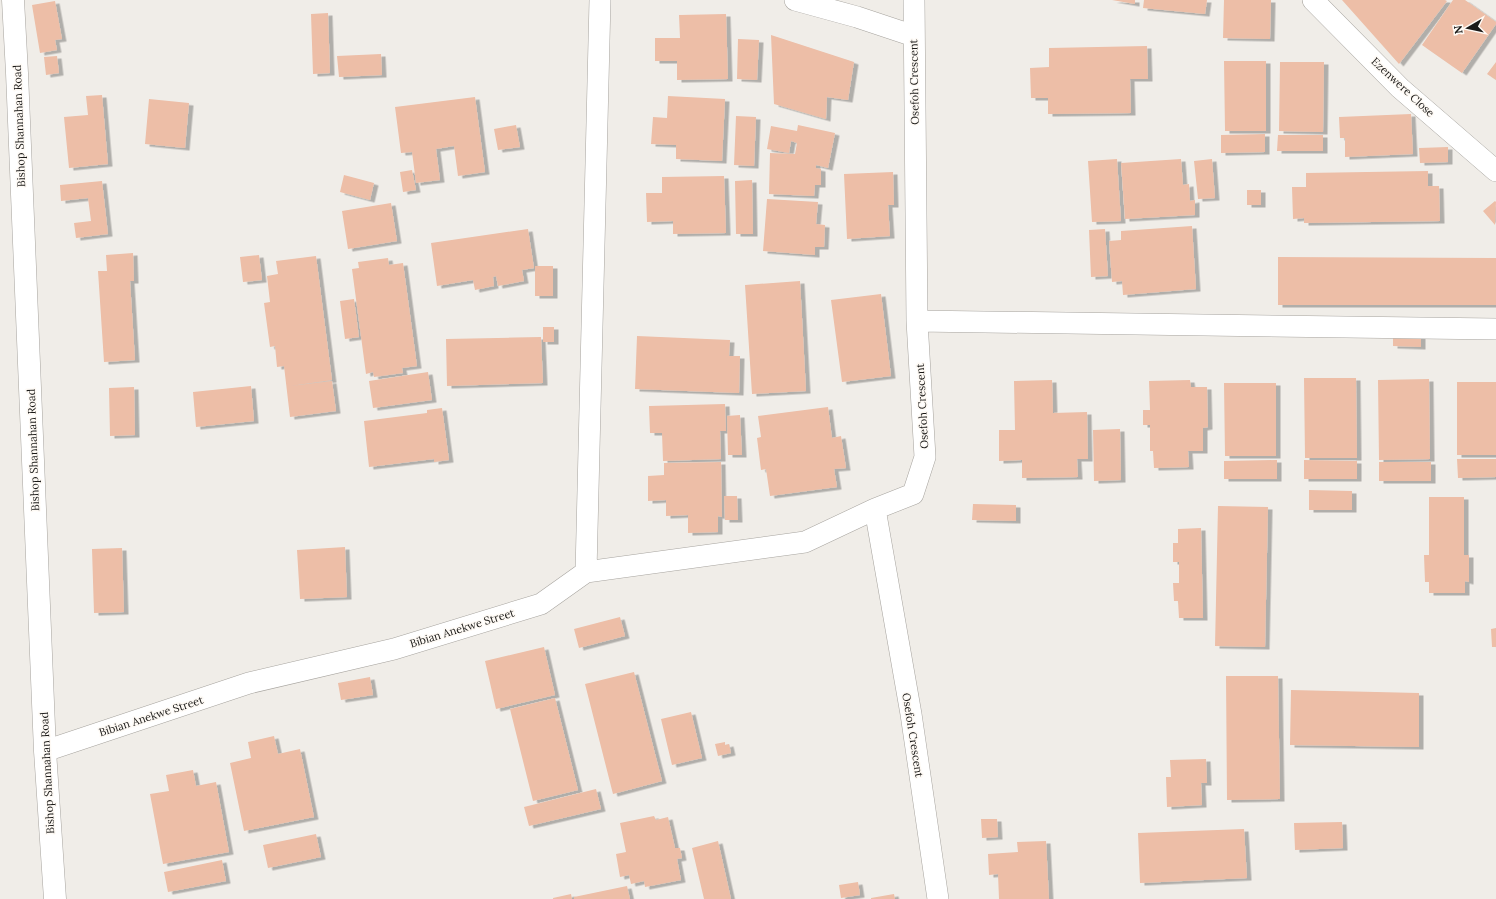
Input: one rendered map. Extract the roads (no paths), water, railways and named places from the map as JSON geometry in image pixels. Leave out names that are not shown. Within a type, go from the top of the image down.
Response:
[{"type":"main road","name":"Bishop Shannahan Road","points":[[13,0],[45,751],[55,899]]},
{"type":"street","points":[[586,572],[600,0]]},
{"type":"street","points":[[795,0],[857,17],[914,36]]},
{"type":"street","name":"Osefoh Crescent","points":[[914,0],[917,321],[925,457],[913,494],[875,509],[911,714],[938,899]]},
{"type":"street","name":"Ezenwere Close","points":[[1313,0],[1400,88],[1496,171]]},
{"type":"street","points":[[917,321],[1496,329]]},
{"type":"street","name":"Bibian Anekwe Street","points":[[45,751],[249,683],[394,649],[541,604],[586,572],[804,542],[875,509]]}]
